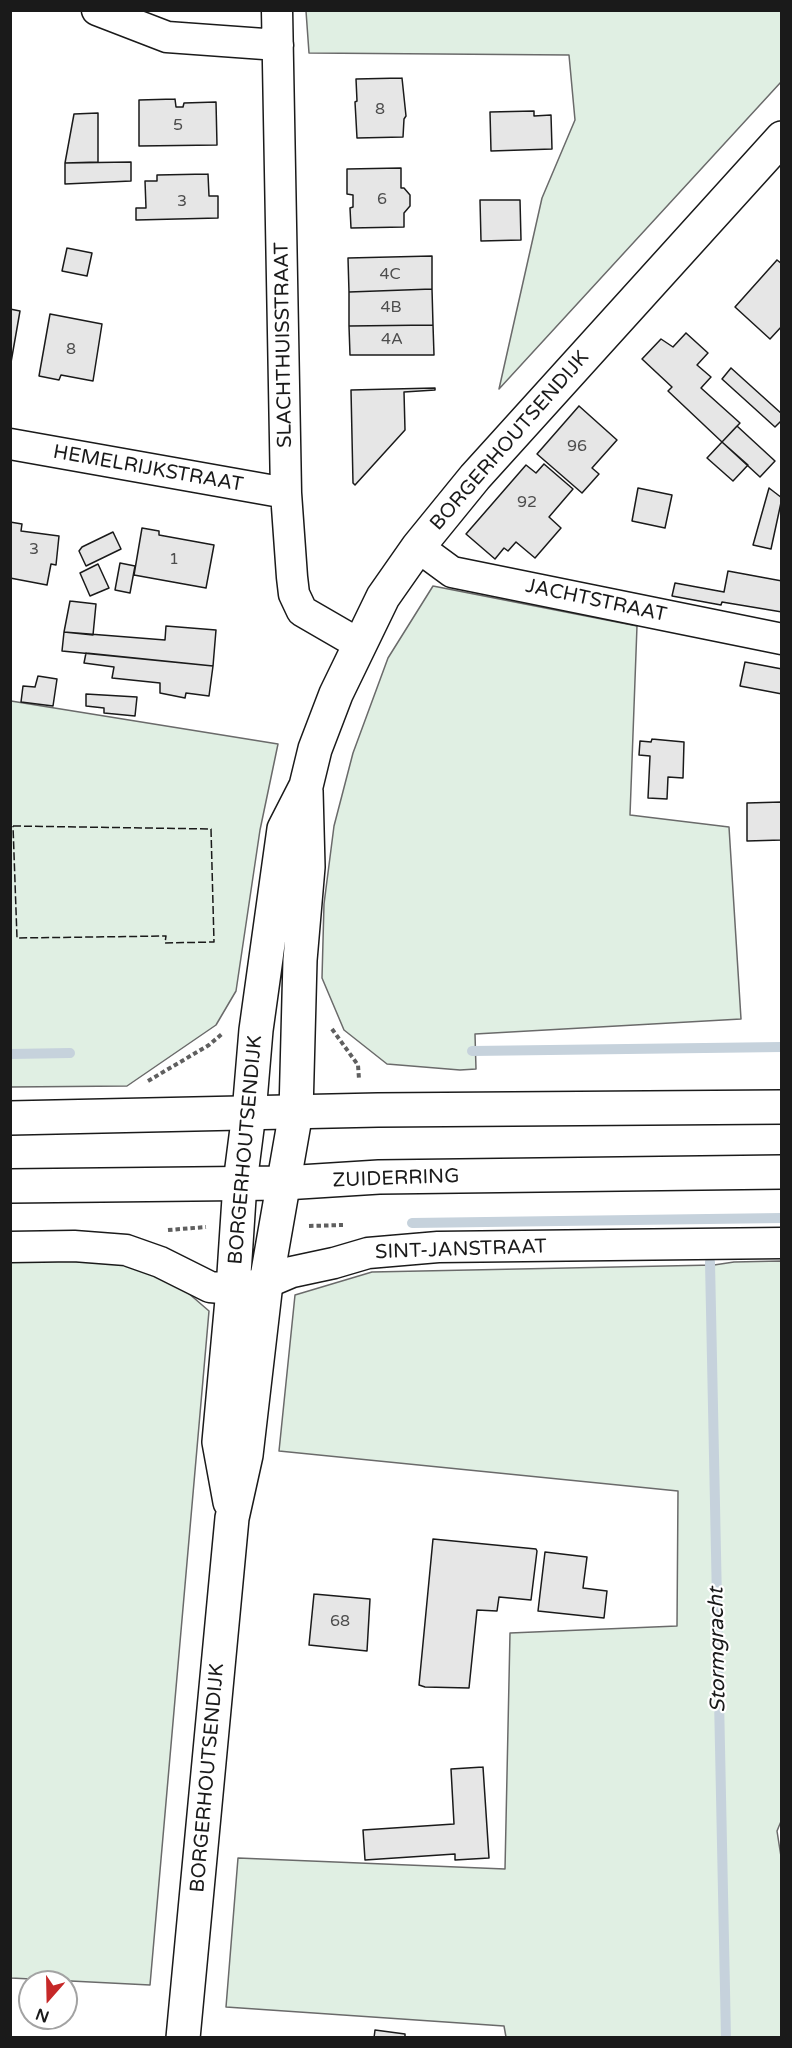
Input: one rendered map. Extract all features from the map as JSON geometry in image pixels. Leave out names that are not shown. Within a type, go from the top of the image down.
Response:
[{"type":"main road","name":"BORGERHOUTSENDIJK","points":[[232,1518],[219,1442],[240,1184],[256,1030],[285,829],[306,786],[315,749],[336,694],[383,597],[418,547],[475,477],[782,138]]},
{"type":"main road","name":"BORGERHOUTSENDIJK","points":[[183,2037],[232,1518],[246,1455],[266,1283],[296,1112],[300,960],[308,867],[306,786]]},
{"type":"main road","points":[[10,1118],[362,1111],[782,1107]]},
{"type":"main road","name":"ZUIDERRING","points":[[10,1186],[240,1184],[379,1178],[782,1172]]},
{"type":"street","points":[[96,10],[167,37],[278,45]]},
{"type":"street","name":"SLACHTHUISSTRAAT","points":[[276,10],[286,493],[294,594],[302,611],[359,644]]},
{"type":"street","name":"HEMELRIJKSTRAAT","points":[[10,444],[286,493]]},
{"type":"street","name":"JACHTSTRAAT","points":[[418,547],[452,572],[782,639]]},
{"type":"street","name":"SINT-JANSTRAAT","points":[[10,1247],[74,1246],[126,1250],[160,1262],[210,1287],[233,1289],[266,1283],[292,1272],[368,1253],[438,1247],[782,1243]]},
{"type":"path","points":[[330,1026],[358,1065],[362,1111]]},
{"type":"path","points":[[140,1116],[141,1091],[148,1081],[209,1045],[226,1030]]},
{"type":"green space","points":[[306,11],[781,11],[781,82],[499,389],[542,198],[575,120],[569,55],[309,53]]},
{"type":"green space","points":[[433,586],[637,626],[630,815],[729,827],[741,1019],[475,1034],[476,1069],[460,1070],[387,1064],[344,1030],[322,978],[324,904],[334,826],[353,753],[388,658]]},
{"type":"green space","points":[[11,701],[278,744],[260,830],[236,991],[216,1025],[127,1086],[11,1087]]},
{"type":"green space","points":[[10,1259],[119,1263],[172,1279],[209,1311],[150,1985],[78,1981],[78,1970],[18,1970],[18,1978],[11,1978]]},
{"type":"green space","points":[[781,1261],[782,1819],[777,1831],[782,1863],[781,2037],[506,2037],[504,2026],[226,2007],[238,1858],[505,1869],[510,1633],[677,1626],[678,1491],[279,1451],[295,1295],[372,1272],[714,1265],[734,1262]]},
{"type":"building","points":[[402,78],[406,116],[403,137],[357,138],[356,79]]},
{"type":"building","points":[[175,99],[176,107],[183,107],[184,103],[216,102],[217,145],[139,146],[139,100]]},
{"type":"building","points":[[534,111],[534,116],[551,115],[552,149],[491,151],[490,112]]},
{"type":"building","points":[[98,113],[98,162],[65,163],[74,114]]},
{"type":"building","points":[[131,162],[131,181],[65,184],[65,163]]},
{"type":"building","points":[[401,168],[401,188],[404,188],[410,195],[410,206],[404,213],[404,227],[351,228],[350,208],[353,207],[353,195],[347,194],[347,169]]},
{"type":"building","points":[[208,174],[209,196],[218,196],[218,218],[136,220],[136,208],[146,208],[145,181],[157,181],[157,175]]},
{"type":"building","points":[[480,200],[520,200],[521,240],[481,241]]},
{"type":"building","points":[[67,248],[92,253],[87,276],[62,271]]},
{"type":"building","points":[[432,256],[432,289],[349,292],[348,258]]},
{"type":"building","points":[[777,260],[782,264],[782,326],[770,339],[735,307]]},
{"type":"building","points":[[432,289],[433,325],[349,326],[349,292]]},
{"type":"building","points":[[10,309],[20,311],[10,368]]},
{"type":"building","points":[[50,314],[102,324],[93,381],[61,375],[59,380],[39,376]]},
{"type":"building","points":[[433,325],[434,355],[350,355],[349,326]]},
{"type":"building","points":[[686,333],[708,353],[697,365],[711,377],[701,388],[740,423],[722,442],[668,391],[672,387],[642,359],[661,339],[673,347]]},
{"type":"building","points":[[731,368],[782,414],[782,420],[775,427],[722,379]]},
{"type":"building","points":[[435,388],[435,390],[404,392],[405,430],[355,485],[353,483],[351,390]]},
{"type":"building","points":[[579,406],[617,440],[592,468],[599,474],[582,493],[537,454]]},
{"type":"building","points":[[737,426],[775,461],[760,477],[722,442]]},
{"type":"building","points":[[722,442],[748,465],[733,481],[707,458]]},
{"type":"building","points":[[544,464],[573,489],[549,517],[561,528],[535,558],[516,542],[508,551],[504,548],[495,559],[466,534],[526,465],[536,473]]},
{"type":"building","points":[[638,488],[672,495],[665,528],[632,521]]},
{"type":"building","points":[[769,488],[782,498],[771,549],[753,545]]},
{"type":"building","points":[[10,522],[22,524],[21,531],[59,536],[56,565],[51,564],[47,585],[10,578]]},
{"type":"building","points":[[142,528],[159,531],[159,535],[214,545],[206,588],[134,575]]},
{"type":"building","points":[[113,532],[121,549],[86,566],[79,551],[82,547]]},
{"type":"building","points":[[120,563],[135,566],[130,593],[115,590]]},
{"type":"building","points":[[98,564],[109,588],[90,596],[80,573]]},
{"type":"building","points":[[728,571],[782,581],[782,612],[722,602],[721,605],[672,596],[675,583],[724,592]]},
{"type":"building","points":[[70,601],[96,604],[93,635],[64,632]]},
{"type":"building","points":[[166,626],[216,630],[213,666],[62,651],[64,632],[165,640]]},
{"type":"building","points":[[86,653],[213,666],[209,696],[186,693],[185,698],[160,693],[160,683],[112,678],[114,667],[84,663]]},
{"type":"building","points":[[745,662],[782,669],[782,694],[740,686]]},
{"type":"building","points":[[38,676],[57,679],[53,706],[21,702],[23,686],[35,687]]},
{"type":"building","points":[[86,694],[137,697],[135,716],[104,713],[104,708],[86,706]]},
{"type":"building","points":[[652,739],[684,742],[683,778],[668,777],[667,799],[648,798],[650,756],[639,755],[640,741],[651,742]]},
{"type":"building","points":[[782,802],[782,840],[747,841],[747,803]]},
{"type":"building","points":[[433,1539],[536,1549],[537,1551],[531,1600],[499,1597],[497,1611],[477,1610],[469,1688],[419,1685]]},
{"type":"building","points":[[545,1552],[587,1557],[583,1588],[607,1591],[604,1618],[538,1611]]},
{"type":"building","points":[[314,1594],[370,1599],[367,1651],[309,1645]]},
{"type":"building","points":[[483,1767],[489,1858],[455,1860],[455,1854],[365,1860],[363,1830],[454,1824],[451,1769]]},
{"type":"building","points":[[375,2030],[405,2034],[405,2038],[374,2038]]},
{"type":"waterway","points":[[472,1051],[782,1047]]},
{"type":"waterway","points":[[10,1054],[70,1053]]},
{"type":"waterway","points":[[412,1223],[782,1218]]},
{"type":"waterway","name":"Stormgracht","points":[[710,1262],[726,2038]]},
{"type":"fence","points":[[13,826],[211,829],[214,942],[165,943],[166,936],[17,938],[13,826]]}]
